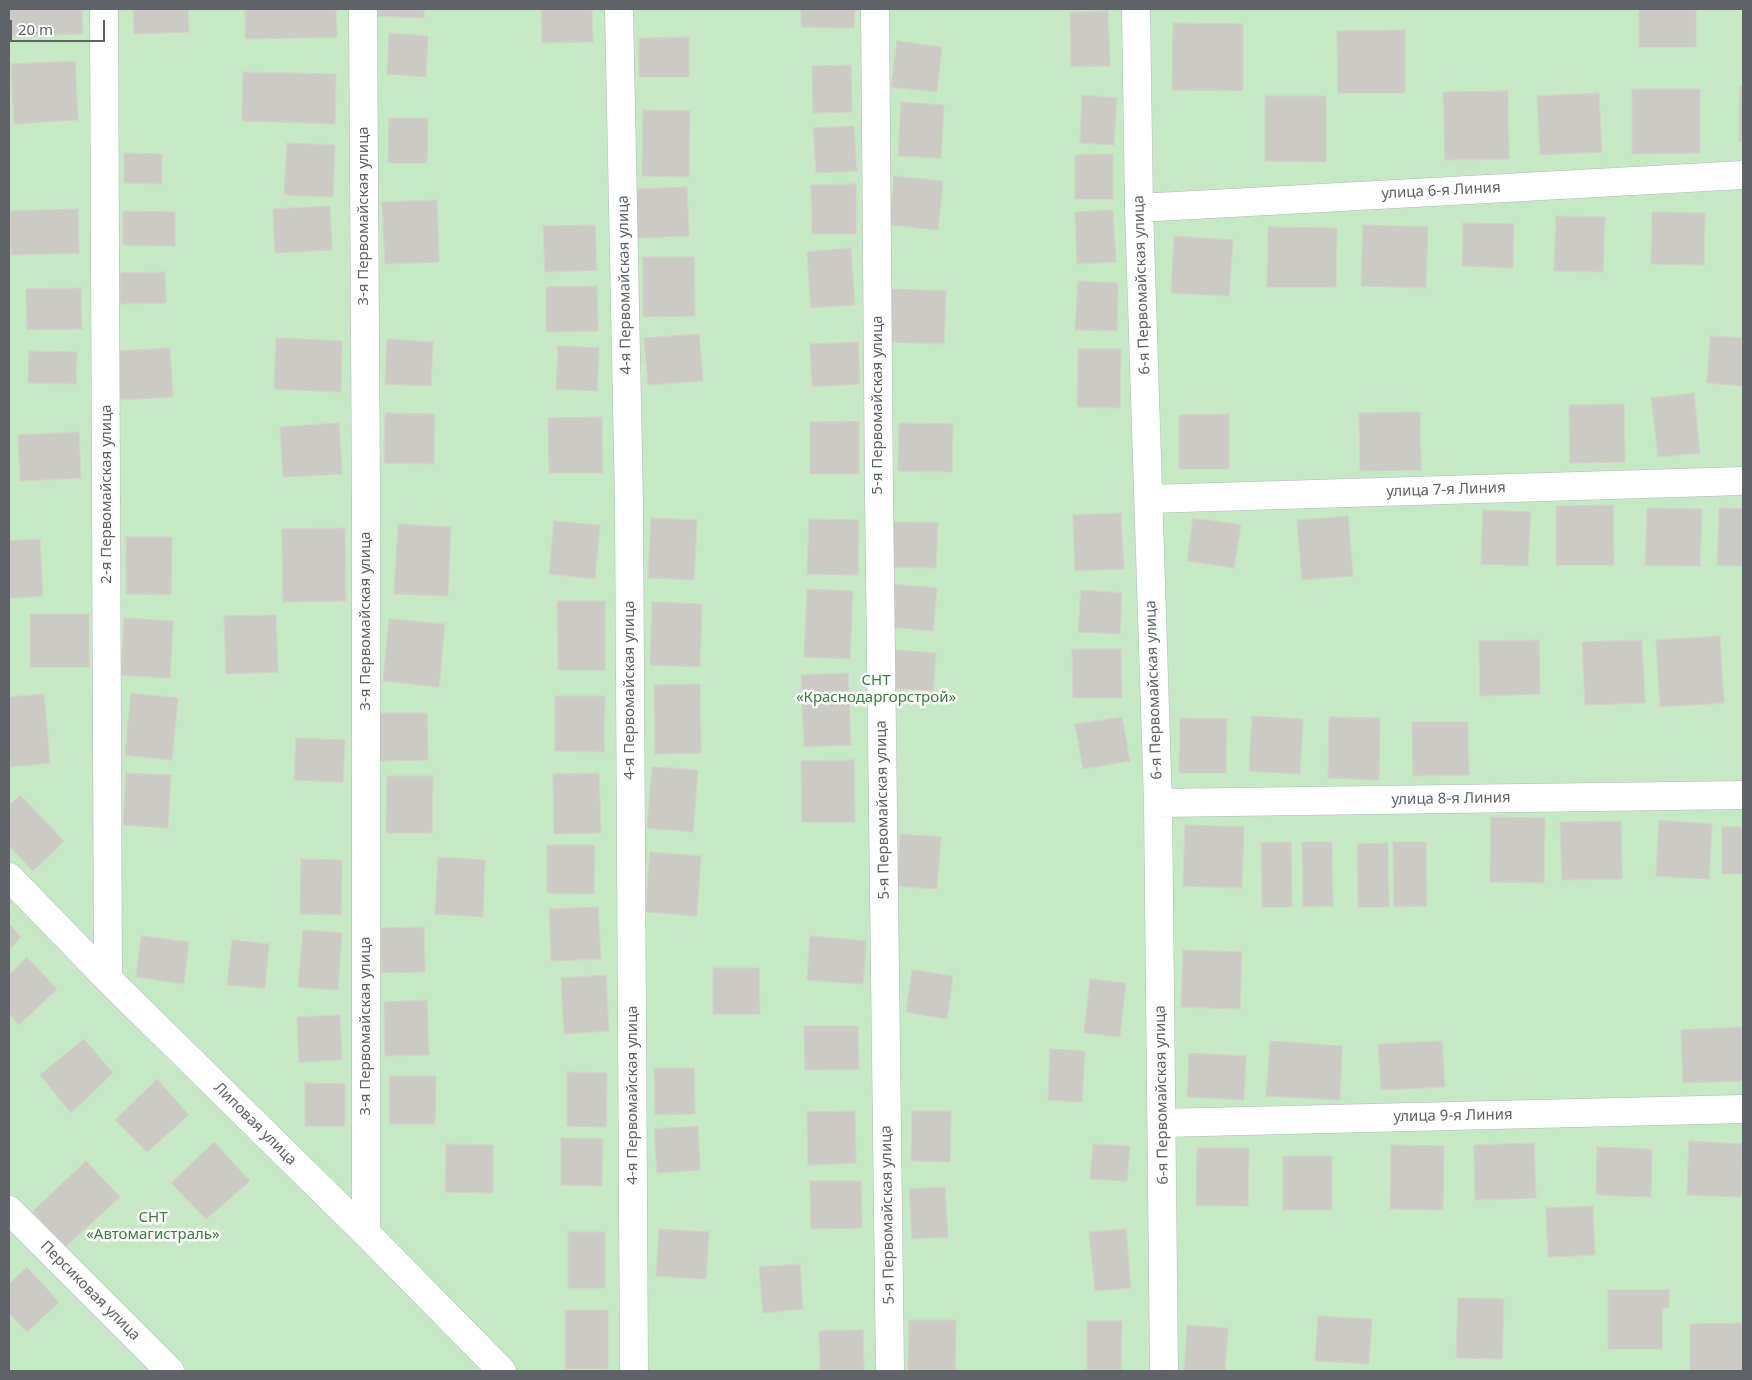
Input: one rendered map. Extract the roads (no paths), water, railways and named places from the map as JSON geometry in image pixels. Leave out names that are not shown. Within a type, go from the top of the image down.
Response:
[{"type":"street","name":"2-я Первомайская улица","points":[[104,9],[108,979]]},
{"type":"street","name":"3-я Первомайская улица","points":[[363,9],[366,528],[366,1233]]},
{"type":"street","name":"4-я Первомайская улица","points":[[619,9],[629,513],[634,1371]]},
{"type":"street","name":"5-я Первомайская улица","points":[[875,9],[878,484],[890,1371]]},
{"type":"street","name":"6-я Первомайская улица","points":[[1136,9],[1139,208],[1158,803],[1164,1371]]},
{"type":"street","name":"улица 6-я Линия","points":[[1139,208],[1743,175]]},
{"type":"street","name":"улица 7-я Линия","points":[[1149,499],[1743,481]]},
{"type":"street","name":"улица 8-я Линия","points":[[1158,803],[1743,795]]},
{"type":"street","name":"Липовая улица","points":[[9,877],[108,979],[366,1233],[502,1371]]},
{"type":"street","name":"улица 9-я Линия","points":[[1162,1123],[1743,1109]]},
{"type":"street","name":"Персиковая улица","points":[[9,1210],[170,1371]]},
{"type":"park label","name":"СНТ «Краснодаргорстрой»","points":[[876,690]]},
{"type":"park label","name":"СНТ «Автомагистраль»","points":[[153,1226]]}]
